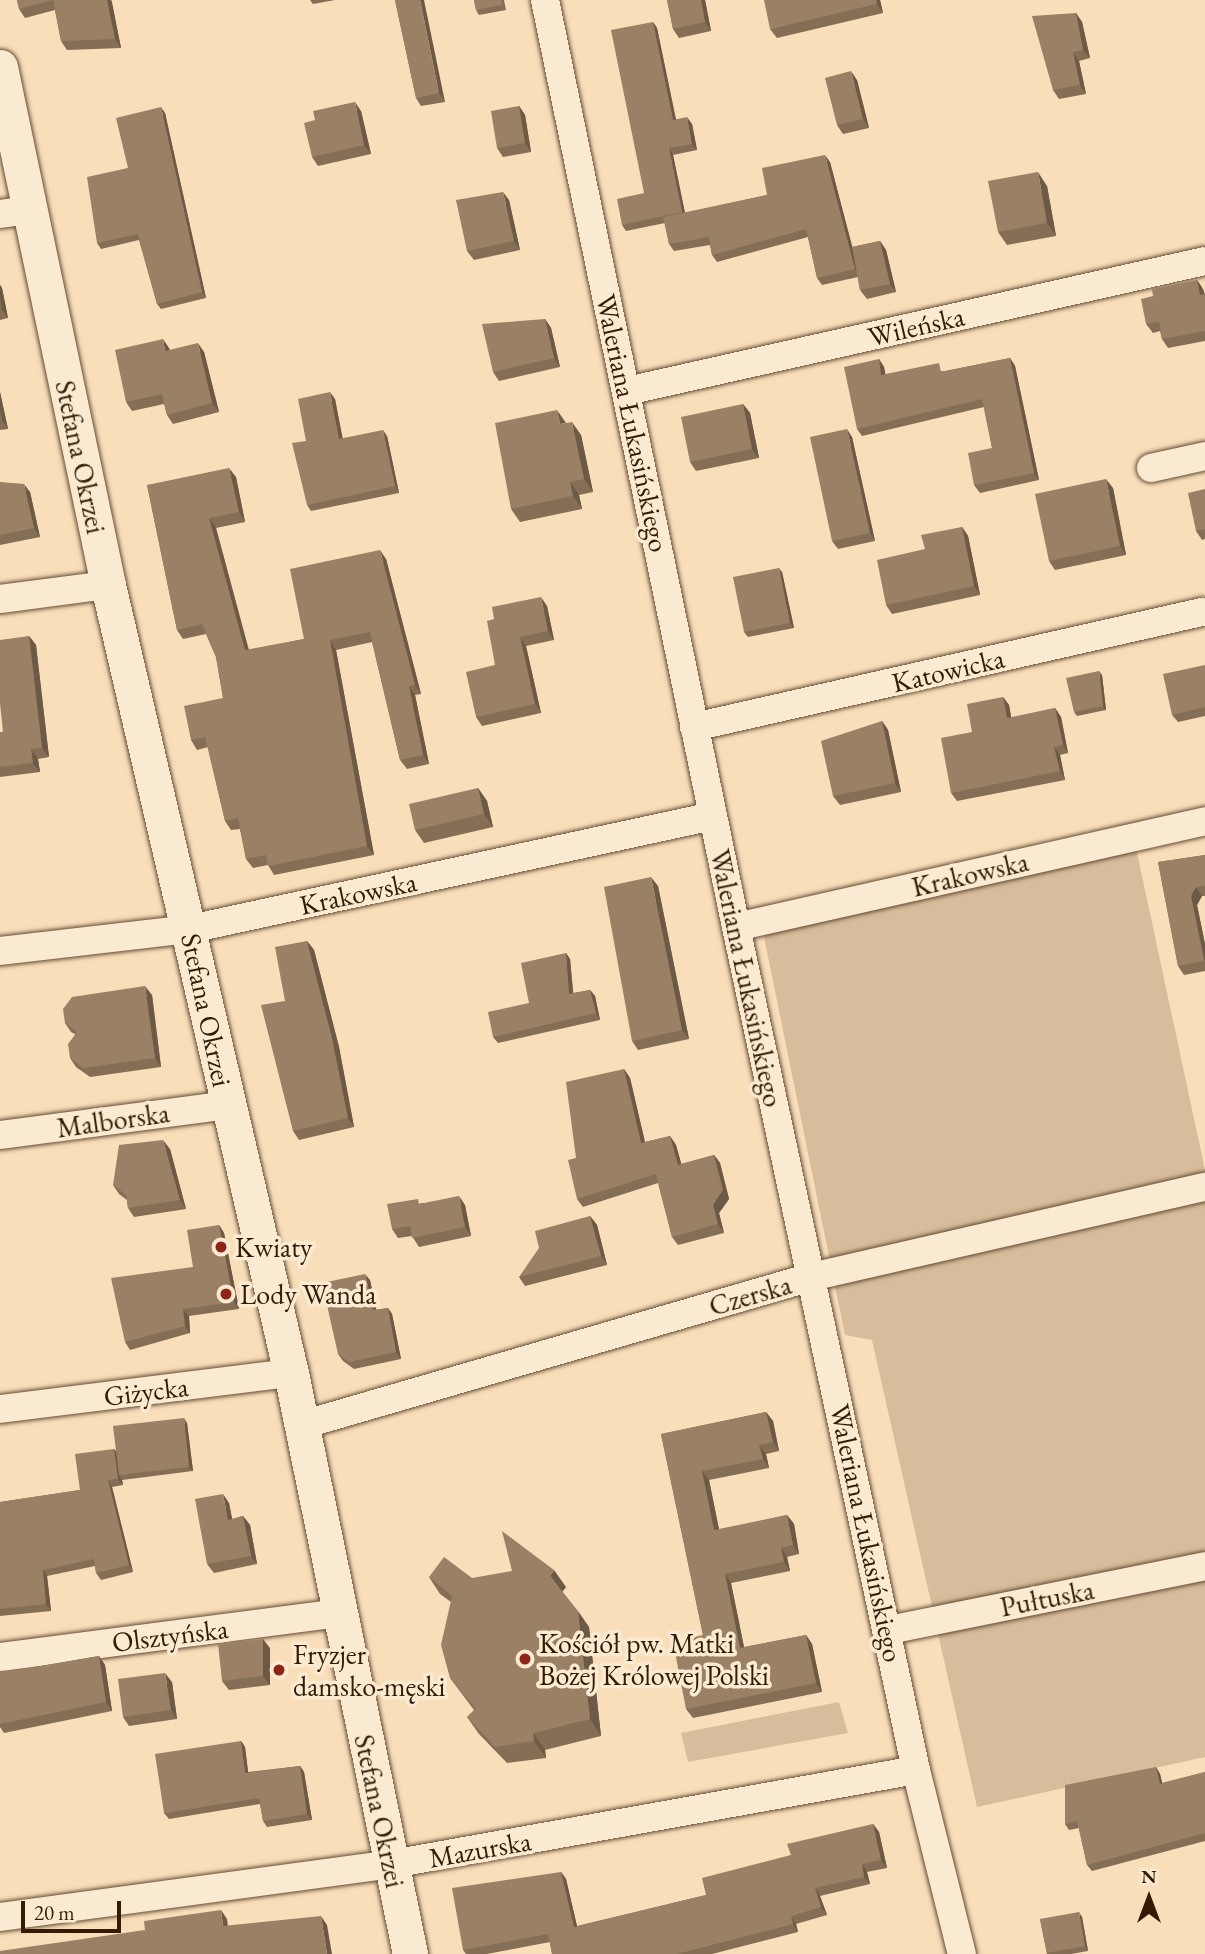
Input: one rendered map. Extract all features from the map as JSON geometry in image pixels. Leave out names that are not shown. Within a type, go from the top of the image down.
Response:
[{"type":"street","name":"Waleriana Łukasińskiego","points":[[545,0],[736,927],[889,1630],[916,1770],[962,1954]]},
{"type":"street","name":"Stefana Okrzei","points":[[0,67],[15,212],[190,929],[227,1105],[291,1373],[410,1954]]},
{"type":"street","name":"Wileńska","points":[[627,391],[1205,261]]},
{"type":"street","points":[[1151,468],[1205,456]]},
{"type":"street","points":[[0,599],[108,585]]},
{"type":"street","name":"Katowicka","points":[[694,727],[1202,612]]},
{"type":"street","name":"Krakowska","points":[[0,951],[190,929],[713,817]]},
{"type":"street","name":"Krakowska","points":[[736,927],[1205,821]]},
{"type":"street","name":"Malborska","points":[[0,1135],[227,1105]]},
{"type":"street","name":"Czerska","points":[[302,1425],[811,1277],[1205,1187]]},
{"type":"street","name":"Giżycka","points":[[0,1409],[291,1373]]},
{"type":"street","name":"Pułtuska","points":[[889,1630],[1205,1566]]},
{"type":"street","name":"Olsztyńska","points":[[0,1657],[340,1613]]},
{"type":"street","name":"Mazurska","points":[[0,1917],[392,1864],[916,1770]]},
{"type":"shaded area","points":[[1136,848],[1205,1170],[1205,1757],[977,1807],[872,1340],[845,1335],[763,932]]},
{"type":"shaded area","points":[[839,1702],[848,1733],[688,1762],[681,1733]]},
{"type":"building","points":[[17,0],[53,0],[19,9]]},
{"type":"building","points":[[53,0],[107,0],[115,39],[61,41]]},
{"type":"building","points":[[395,0],[420,0],[439,93],[416,98]]},
{"type":"building","points":[[474,0],[501,0],[502,5],[476,10]]},
{"type":"building","points":[[667,0],[701,0],[705,22],[673,29]]},
{"type":"building","points":[[764,0],[876,0],[877,4],[770,29]]},
{"type":"building","points":[[1076,13],[1083,50],[1073,52],[1080,85],[1053,90],[1032,16]]},
{"type":"building","points":[[653,22],[673,120],[687,117],[692,144],[669,148],[682,212],[622,225],[617,199],[644,193],[611,30]]},
{"type":"building","points":[[851,71],[863,119],[837,125],[825,78]]},
{"type":"building","points":[[355,102],[364,145],[312,157],[304,123],[315,120],[313,111]]},
{"type":"building","points":[[519,106],[525,143],[497,148],[491,111]]},
{"type":"building","points":[[161,107],[202,292],[157,304],[138,234],[97,243],[87,177],[128,168],[116,118]]},
{"type":"building","points":[[825,155],[855,269],[817,278],[806,229],[712,255],[709,237],[669,244],[663,217],[767,195],[762,168]]},
{"type":"building","points":[[1038,172],[1047,223],[998,232],[988,181]]},
{"type":"building","points":[[503,192],[514,241],[467,251],[456,200]]},
{"type":"building","points":[[880,241],[890,284],[860,290],[852,247]]},
{"type":"building","points":[[1197,280],[1200,295],[1205,294],[1205,331],[1162,339],[1159,322],[1146,324],[1141,299],[1153,296],[1152,289]]},
{"type":"building","points":[[545,319],[554,358],[493,372],[482,324]]},
{"type":"building","points":[[163,339],[165,351],[198,343],[212,403],[167,415],[162,394],[126,402],[115,350]]},
{"type":"building","points":[[1010,358],[1034,473],[974,485],[968,453],[992,448],[982,399],[857,429],[844,367],[879,359],[881,375],[939,363],[941,372]]},
{"type":"building","points":[[330,392],[339,439],[383,430],[395,486],[307,505],[292,443],[306,441],[298,399]]},
{"type":"building","points":[[743,404],[752,449],[690,462],[681,417]]},
{"type":"building","points":[[557,410],[560,424],[572,422],[584,479],[570,482],[573,496],[511,509],[495,423]]},
{"type":"building","points":[[847,429],[870,533],[832,541],[810,437]]},
{"type":"building","points":[[229,468],[239,512],[209,518],[245,650],[304,639],[290,569],[380,550],[415,685],[409,686],[423,755],[400,760],[370,632],[330,640],[367,846],[268,866],[266,855],[246,859],[238,818],[225,821],[205,737],[191,740],[184,706],[223,698],[216,657],[202,624],[177,630],[147,485]]},
{"type":"building","points":[[1106,479],[1120,546],[1049,561],[1035,494]]},
{"type":"building","points":[[0,482],[24,484],[34,528],[0,535]]},
{"type":"building","points":[[1205,489],[1205,529],[1196,531],[1188,493]]},
{"type":"building","points":[[962,527],[974,586],[886,605],[877,560],[925,549],[921,535]]},
{"type":"building","points":[[779,568],[790,623],[744,632],[733,577]]},
{"type":"building","points":[[541,597],[548,631],[520,637],[535,704],[476,717],[466,672],[495,665],[487,621],[494,619],[492,607]]},
{"type":"building","points":[[29,636],[42,748],[31,749],[33,763],[0,767],[0,732],[3,732],[0,640]]},
{"type":"building","points":[[1205,665],[1205,707],[1172,715],[1163,674]]},
{"type":"building","points":[[1099,671],[1103,706],[1074,712],[1066,678]]},
{"type":"building","points":[[1003,697],[1007,718],[1055,708],[1063,745],[1054,747],[1060,771],[951,793],[941,738],[972,732],[967,704]]},
{"type":"building","points":[[882,721],[895,783],[833,796],[821,741]]},
{"type":"building","points":[[478,788],[484,814],[415,830],[409,804]]},
{"type":"building","points":[[1205,855],[1205,886],[1196,887],[1191,896],[1204,961],[1178,966],[1158,862]]},
{"type":"building","points":[[651,877],[682,1030],[632,1041],[604,887]]},
{"type":"building","points":[[307,941],[332,1038],[348,1118],[293,1131],[261,1005],[285,1001],[275,947]]},
{"type":"building","points":[[566,953],[569,994],[590,990],[596,1013],[493,1037],[488,1012],[529,1003],[521,963]]},
{"type":"building","points":[[145,986],[155,1058],[83,1068],[70,1058],[68,1044],[77,1032],[65,1023],[63,1009],[72,997]]},
{"type":"building","points":[[624,1069],[641,1143],[670,1136],[678,1165],[714,1155],[723,1190],[713,1205],[718,1224],[672,1237],[656,1174],[577,1199],[568,1160],[576,1158],[566,1082]]},
{"type":"building","points":[[163,1140],[180,1200],[128,1208],[126,1195],[113,1185],[119,1145]]},
{"type":"building","points":[[459,1196],[465,1227],[412,1238],[410,1226],[392,1229],[387,1204],[418,1199],[419,1204]]},
{"type":"building","points":[[590,1216],[601,1256],[519,1277],[539,1248],[535,1231]]},
{"type":"building","points":[[219,1225],[234,1302],[183,1309],[185,1326],[125,1342],[111,1278],[193,1267],[187,1230]]},
{"type":"building","points":[[365,1274],[373,1310],[388,1308],[396,1352],[349,1362],[338,1354],[322,1283]]},
{"type":"building","points":[[766,1412],[773,1442],[759,1445],[763,1459],[702,1471],[714,1530],[787,1515],[793,1545],[781,1548],[784,1562],[725,1574],[740,1648],[806,1635],[816,1683],[686,1709],[673,1642],[703,1635],[661,1434]]},
{"type":"building","points":[[184,1418],[189,1467],[119,1475],[113,1426]]},
{"type":"building","points":[[114,1449],[118,1479],[108,1480],[129,1565],[96,1573],[94,1559],[43,1570],[46,1604],[0,1609],[0,1502],[80,1490],[75,1454]]},
{"type":"building","points":[[223,1494],[228,1520],[243,1516],[251,1556],[207,1564],[195,1499]]},
{"type":"building","name":"Kościół pw. Matki Bożej Królowej Polski","points":[[502,1531],[554,1570],[550,1576],[578,1611],[590,1719],[533,1733],[534,1741],[495,1747],[467,1717],[476,1709],[450,1678],[441,1645],[452,1596],[429,1577],[444,1557],[472,1578],[512,1571]]},
{"type":"building","points":[[263,1639],[263,1676],[222,1681],[218,1644]]},
{"type":"building","points":[[99,1656],[106,1702],[0,1724],[0,1673]]},
{"type":"building","points":[[165,1673],[171,1710],[123,1717],[118,1679]]},
{"type":"building","points":[[241,1741],[245,1773],[300,1766],[307,1814],[263,1821],[259,1798],[164,1813],[155,1754]]},
{"type":"building","points":[[1156,1767],[1160,1784],[1205,1772],[1205,1833],[1087,1865],[1077,1821],[1065,1824],[1065,1785]]},
{"type":"building","points":[[873,1824],[881,1860],[862,1864],[864,1877],[815,1888],[821,1907],[791,1916],[793,1924],[677,1954],[552,1954],[548,1934],[463,1950],[452,1888],[561,1872],[574,1927],[706,1895],[702,1878],[791,1855],[787,1844]]},
{"type":"building","points":[[221,1910],[223,1926],[321,1916],[327,1954],[0,1954],[0,1951],[145,1930],[144,1921]]},
{"type":"building","points":[[1079,1912],[1085,1946],[1047,1953],[1040,1919]]},
{"type":"place","name":"Kwiaty","points":[[221,1247]]},
{"type":"place","name":"Lody Wanda","points":[[226,1294]]},
{"type":"place","name":"Kościół pw. Matki Bożej Królowej Polski","points":[[525,1659]]},
{"type":"place","name":"Fryzjer damsko-męski","points":[[279,1670]]}]
